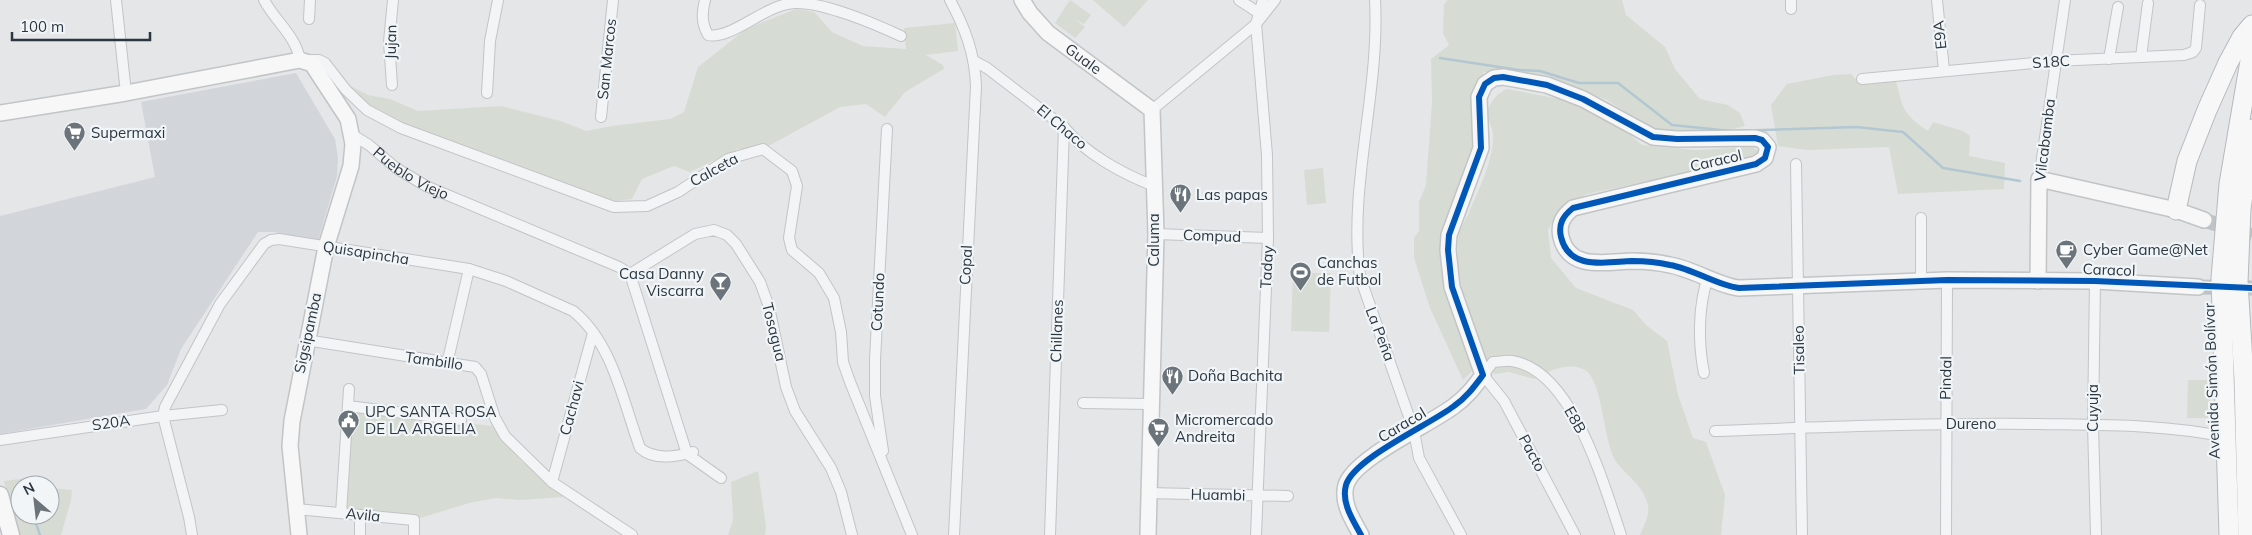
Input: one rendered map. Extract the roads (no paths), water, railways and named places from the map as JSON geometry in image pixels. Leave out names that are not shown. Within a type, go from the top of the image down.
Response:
[{"type":"highway","points":[[2176,210],[2187,161],[2207,110],[2228,63],[2242,37],[2252,25]]},
{"type":"highway","name":"Avenida Simón Bolívar","points":[[2229,535],[2221,278],[2229,184],[2252,49]]},
{"type":"highway","name":"Avenida Simón Bolívar","points":[[2248,535],[2248,372],[2238,282],[2241,209],[2252,129]]},
{"type":"main road","points":[[0,495],[11,535]]},
{"type":"street","points":[[116,0],[126,93]]},
{"type":"street","points":[[264,0],[269,10],[296,44],[304,60],[312,64],[348,119],[353,135]]},
{"type":"street","points":[[309,19],[310,0]]},
{"type":"street","name":"Jujan","points":[[392,85],[389,42],[393,0]]},
{"type":"street","points":[[487,93],[490,41],[498,0]]},
{"type":"street","name":"San Marcos","points":[[601,117],[612,0]]},
{"type":"street","points":[[705,0],[702,13],[703,26],[708,34],[717,37],[728,33],[763,12],[795,3],[810,4],[863,20],[900,36]]},
{"type":"street","name":"Copal","points":[[950,0],[963,24],[974,61],[976,86],[954,535]]},
{"type":"street","name":"Guale","points":[[1022,0],[1030,13],[1048,32],[1152,110]]},
{"type":"street","points":[[1239,0],[1259,13]]},
{"type":"street","name":"Taday","points":[[1256,535],[1268,238],[1267,155],[1256,24],[1262,0]]},
{"type":"street","points":[[1152,110],[1256,24],[1276,0]]},
{"type":"street","name":"La Peña","points":[[1376,0],[1375,47],[1361,175],[1357,255],[1360,277],[1367,302],[1380,332],[1414,431],[1419,458],[1461,535]]},
{"type":"street","name":"E9A","points":[[1937,0],[1944,70]]},
{"type":"street","name":"Vilcabamba","points":[[2038,281],[2039,179],[2064,0]]},
{"type":"street","points":[[2141,57],[2148,3]]},
{"type":"street","name":"S18C","points":[[1862,79],[1944,70],[2184,55],[2193,52],[2196,48],[2200,5]]},
{"type":"street","points":[[2109,59],[2118,7]]},
{"type":"street","points":[[0,113],[126,93],[304,60]]},
{"type":"street","name":"Calceta","points":[[304,60],[319,60],[325,63],[346,90],[367,110],[401,128],[614,206],[647,206],[678,192],[728,159],[742,154],[763,149],[776,158],[792,171],[797,186],[789,238],[792,250],[819,272],[834,298],[838,313],[845,369],[912,535]]},
{"type":"street","name":"El Chaco","points":[[974,61],[987,68],[1064,127],[1084,147],[1130,176],[1154,186]]},
{"type":"street","name":"Caracol","points":[[1361,535],[1344,496],[1347,482],[1354,472],[1465,398],[1483,375],[1452,287],[1448,250],[1449,234],[1481,148],[1480,93],[1485,84],[1494,78],[1510,78],[1547,85],[1583,99],[1653,137],[1677,140],[1758,138],[1765,142],[1768,152],[1765,158],[1756,164],[1579,205],[1567,212],[1562,219],[1561,240],[1569,255],[1576,260],[1592,263],[1652,261],[1695,271],[1732,287],[1947,280],[2095,281],[2198,287]]},
{"type":"street","name":"Caluma","points":[[1148,535],[1147,493],[1156,234],[1154,124],[1152,110]]},
{"type":"street","name":"Chillanes","points":[[1050,535],[1064,127]]},
{"type":"street","name":"Cotundo","points":[[887,129],[875,360],[875,396],[888,474]]},
{"type":"street","name":"Sigsipamba","points":[[299,535],[290,432],[306,340],[326,247],[351,166],[353,135]]},
{"type":"street","name":"Pueblo Viejo","points":[[353,135],[370,145],[396,168],[426,186],[619,267],[630,274]]},
{"type":"street","name":"Tisaleo","points":[[1796,164],[1802,535]]},
{"type":"street","points":[[2039,179],[2176,210],[2204,220]]},
{"type":"street","points":[[1921,218],[1921,281]]},
{"type":"street","name":"Tosagua","points":[[630,274],[695,234],[714,230],[727,235],[736,244],[760,282],[769,307],[786,387],[795,411],[831,468],[841,492],[852,535]]},
{"type":"street","name":"Compud","points":[[1156,234],[1268,238]]},
{"type":"street","name":"Quisapincha","points":[[163,416],[168,399],[220,304],[264,244],[271,240],[279,239],[469,269],[506,281],[573,311],[580,316],[593,333],[610,360],[640,448],[647,455],[680,456],[690,453]]},
{"type":"street","points":[[447,364],[469,269]]},
{"type":"street","points":[[630,274],[690,453],[721,478]]},
{"type":"street","points":[[1704,373],[1700,339],[1703,298],[1708,277]]},
{"type":"street","name":"Pindal","points":[[1946,535],[1947,280]]},
{"type":"street","name":"Cuyuja","points":[[2095,281],[2093,425],[2096,535]]},
{"type":"street","name":"Cachavi","points":[[552,482],[593,333]]},
{"type":"street","name":"Tambillo","points":[[306,340],[475,367],[481,374],[495,418],[504,436],[552,482],[632,535]]},
{"type":"street","name":"E8B","points":[[1483,375],[1493,362],[1513,361],[1536,371],[1551,384],[1568,406],[1593,451],[1622,535]]},
{"type":"street","name":"Pacto","points":[[1483,375],[1504,401],[1574,535]]},
{"type":"street","points":[[341,513],[349,389]]},
{"type":"street","points":[[1082,403],[1150,404]]},
{"type":"street","points":[[348,406],[461,420]]},
{"type":"street","name":"S20A","points":[[0,440],[163,416],[222,410]]},
{"type":"street","points":[[163,416],[188,510],[192,535]]},
{"type":"street","name":"Dureno","points":[[1715,431],[1945,424],[2093,425],[2186,429],[2226,436]]},
{"type":"street","name":"Huambi","points":[[1147,493],[1288,496]]},
{"type":"street","name":"Avila","points":[[296,509],[414,520],[414,535]]},
{"type":"street","points":[[360,515],[360,535]]},
{"type":"waterway","points":[[1440,58],[1519,70],[1540,71],[1579,83],[1618,83],[1672,125],[1731,131],[1856,127],[1903,132],[1943,168],[2020,181]]},
{"type":"waterway","points":[[36,525],[40,535]]},
{"type":"tunnel","points":[[2204,220],[2252,236]]},
{"type":"tunnel","points":[[2198,287],[2252,288]]},
{"type":"place","name":"Supermaxi","points":[[75,152]]},
{"type":"place","name":"Las papas","points":[[1180,214]]},
{"type":"place","name":"Cyber Game@Net","points":[[2067,269]]},
{"type":"place","name":"Canchas de Futbol","points":[[1301,291]]},
{"type":"place","name":"Casa Danny Viscarra","points":[[720,302]]},
{"type":"place","name":"Doña Bachita","points":[[1172,395]]},
{"type":"place","name":"UPC SANTA ROSA DE LA ARGELIA","points":[[349,440]]},
{"type":"place","name":"Micromercado Andreita","points":[[1159,448]]}]
